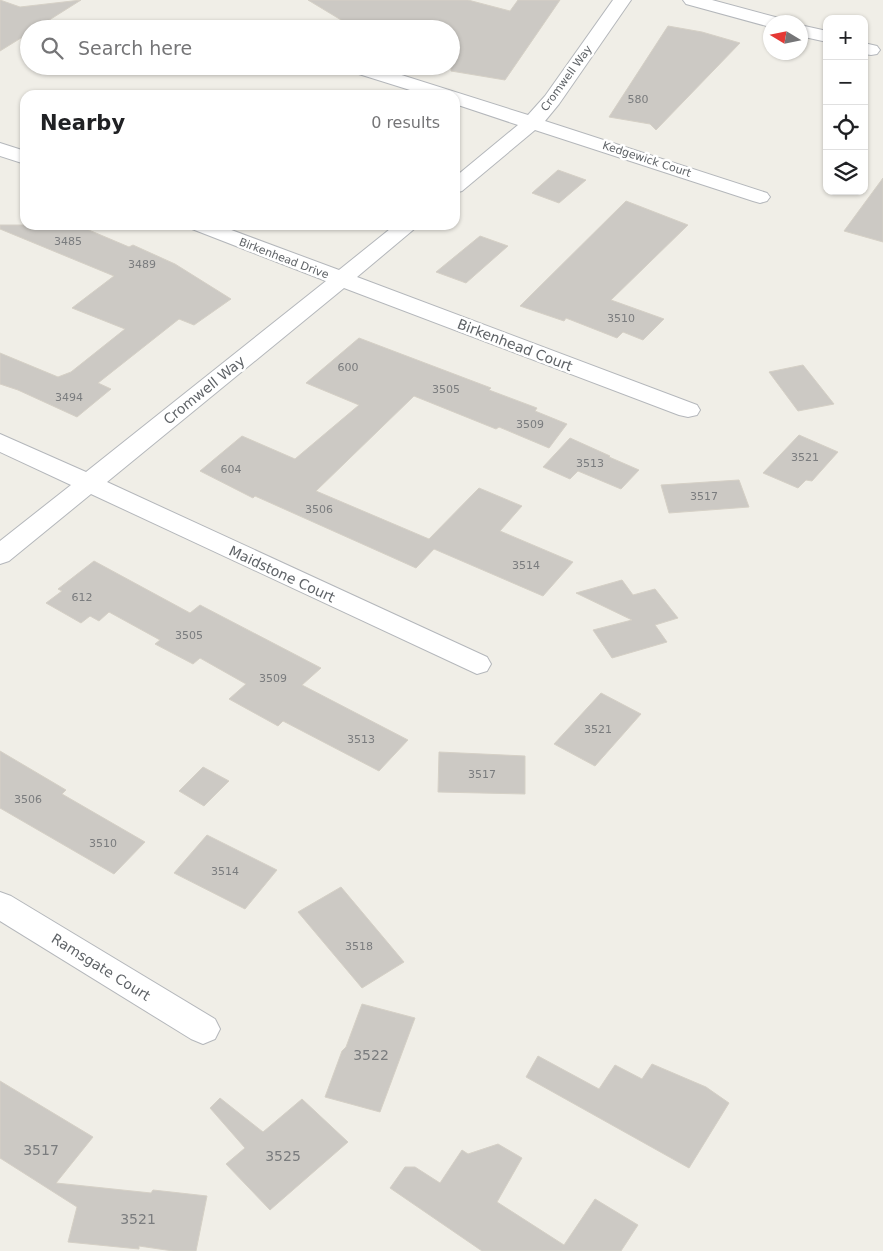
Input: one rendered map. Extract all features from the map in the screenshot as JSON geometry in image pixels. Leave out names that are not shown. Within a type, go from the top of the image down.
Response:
[{"type":"street","name":"Cromwell Way","points":[[460,183],[533,122],[552,100],[622,0]]},
{"type":"street","points":[[692,0],[763,19]]},
{"type":"street","points":[[808,32],[823,36]]},
{"type":"street","points":[[382,75],[430,90]]},
{"type":"street","name":"Kedgewick Court","points":[[460,100],[760,197]]},
{"type":"street","points":[[0,149],[20,156]]},
{"type":"street","name":"Birkenhead Drive","points":[[212,230],[341,280]]},
{"type":"street","name":"Cromwell Way","points":[[0,555],[402,230]]},
{"type":"street","name":"Birkenhead Court","points":[[341,280],[688,410]]},
{"type":"street","name":"Maidstone Court","points":[[0,442],[478,664]]},
{"type":"street","name":"Ramsgate Court","points":[[0,905],[202,1029]]},
{"type":"building","points":[[0,0],[20,7],[81,0],[49,20],[20,20],[20,39],[0,51]]},
{"type":"building","points":[[308,0],[468,0],[510,11],[518,0],[560,0],[505,80],[460,72],[460,20],[341,20]]},
{"type":"building","points":[[668,26],[702,32],[740,43],[656,130],[650,124],[609,117]]},
{"type":"building","points":[[558,170],[586,180],[559,203],[532,193]]},
{"type":"building","points":[[883,178],[883,242],[844,231]]},
{"type":"building","points":[[626,201],[688,225],[611,300],[664,319],[643,340],[623,332],[617,338],[566,318],[564,321],[520,306]]},
{"type":"building","points":[[0,225],[20,225],[20,230],[89,230],[129,247],[133,245],[175,264],[231,299],[194,325],[179,319],[98,383],[111,389],[77,417],[18,390],[0,384],[0,353],[58,377],[71,372],[125,329],[72,308],[114,276],[0,229]]},
{"type":"building","points":[[480,236],[508,246],[466,283],[436,272]]},
{"type":"building","points":[[359,338],[491,388],[489,390],[537,408],[535,411],[567,424],[549,448],[499,427],[496,429],[414,396],[316,491],[429,539],[479,488],[522,506],[500,531],[573,562],[543,596],[434,549],[416,568],[255,496],[253,498],[200,471],[242,436],[295,459],[359,405],[306,383]]},
{"type":"building","points":[[803,365],[834,404],[798,411],[769,372]]},
{"type":"building","points":[[799,435],[838,452],[812,481],[806,480],[798,488],[763,473]]},
{"type":"building","points":[[570,438],[639,470],[621,489],[578,471],[570,479],[543,467]]},
{"type":"building","points":[[739,480],[749,507],[669,513],[661,485]]},
{"type":"building","points":[[94,561],[190,613],[200,605],[321,668],[302,685],[408,740],[379,771],[283,721],[278,726],[229,699],[246,684],[200,658],[193,664],[155,644],[160,640],[109,612],[99,621],[90,616],[81,623],[46,603],[62,591],[58,589]]},
{"type":"building","points":[[622,580],[633,595],[655,589],[678,618],[655,625],[667,642],[612,658],[593,630],[632,620],[576,593]]},
{"type":"building","points":[[601,693],[641,714],[595,766],[554,744]]},
{"type":"building","points":[[0,751],[66,790],[62,794],[145,842],[114,874],[0,808]]},
{"type":"building","points":[[439,752],[525,756],[525,794],[438,792]]},
{"type":"building","points":[[203,767],[229,781],[204,806],[179,791]]},
{"type":"building","points":[[207,835],[277,870],[245,909],[174,873]]},
{"type":"building","points":[[341,887],[404,962],[362,988],[298,912]]},
{"type":"building","points":[[362,1004],[415,1018],[380,1112],[325,1097]]},
{"type":"building","points":[[538,1056],[599,1089],[615,1065],[642,1079],[652,1064],[706,1087],[729,1103],[689,1168],[526,1077]]},
{"type":"building","points":[[0,1081],[93,1137],[56,1183],[151,1193],[153,1190],[207,1196],[196,1251],[173,1251],[139,1246],[139,1249],[68,1242],[77,1207],[0,1158]]},
{"type":"building","points":[[220,1098],[263,1132],[302,1099],[348,1142],[270,1210],[226,1164],[245,1148],[210,1108]]},
{"type":"building","points":[[498,1144],[522,1158],[497,1202],[564,1245],[595,1199],[638,1225],[621,1251],[482,1251],[390,1188],[405,1167],[415,1167],[440,1183],[462,1150],[468,1154]]}]
